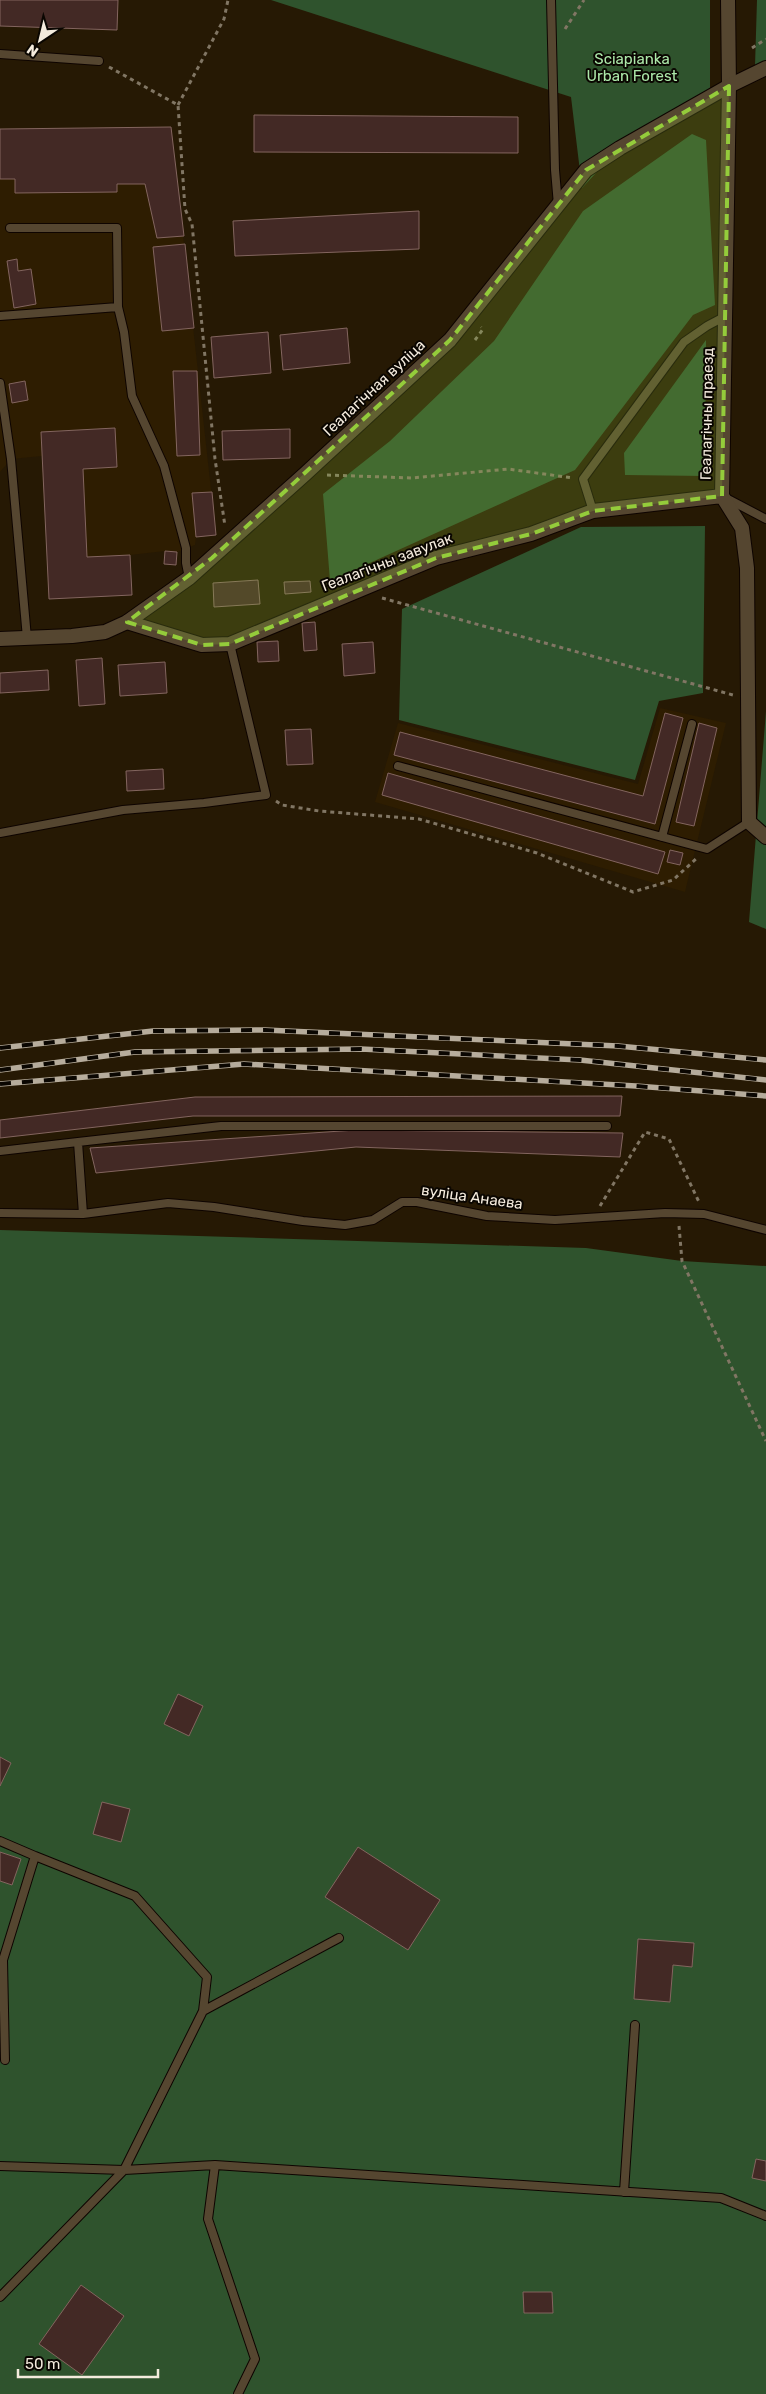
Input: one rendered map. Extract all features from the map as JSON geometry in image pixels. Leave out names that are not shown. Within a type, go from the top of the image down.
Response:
[{"type":"street","name":"Геалагічны праезд","points":[[728,0],[729,86],[722,496],[742,528],[747,568],[749,822]]},
{"type":"street","name":"Геалагічная вуліца","points":[[0,639],[72,636],[104,632],[127,622],[189,578],[306,474],[450,340],[586,170],[729,86],[766,68]]},
{"type":"street","name":"Геалагічны завулак","points":[[127,622],[202,645],[230,644],[436,558],[531,534],[593,511],[722,496]]},
{"type":"street","points":[[749,822],[766,837]]},
{"type":"lane","points":[[550,0],[555,170],[558,205]]},
{"type":"lane","points":[[0,54],[99,61]]},
{"type":"lane","points":[[10,228],[117,228],[118,307],[124,332],[132,396],[164,466],[186,548],[189,578]]},
{"type":"lane","points":[[0,316],[118,307]]},
{"type":"lane","points":[[593,511],[583,479],[684,342],[707,326],[724,318]]},
{"type":"lane","points":[[0,383],[10,450],[27,638]]},
{"type":"lane","points":[[722,496],[766,519]]},
{"type":"lane","points":[[0,833],[123,810],[266,795],[230,644]]},
{"type":"lane","points":[[662,837],[692,724]]},
{"type":"lane","points":[[398,766],[707,849],[749,822]]},
{"type":"lane","points":[[0,1151],[221,1126],[607,1126]]},
{"type":"lane","points":[[78,1142],[83,1214]]},
{"type":"lane","name":"вуліца Анаева","points":[[0,1213],[83,1214],[168,1203],[214,1207],[303,1221],[345,1224],[373,1220],[402,1202],[417,1202],[487,1216],[555,1220],[704,1214],[766,1230]]},
{"type":"lane","points":[[0,1841],[135,1896],[207,1977],[203,2011],[124,2170],[0,2297]]},
{"type":"lane","points":[[4,2060],[4,1960],[35,1856]]},
{"type":"lane","points":[[203,2011],[339,1938]]},
{"type":"lane","points":[[0,1944],[9,1944]]},
{"type":"lane","points":[[624,2192],[635,2025]]},
{"type":"lane","points":[[215,2165],[208,2219],[255,2359],[238,2394]]},
{"type":"lane","points":[[0,2166],[124,2170],[215,2165],[721,2198],[766,2216]]},
{"type":"path","points":[[225,529],[215,459],[192,224],[185,209],[178,105],[224,19],[228,0]]},
{"type":"path","points":[[552,48],[584,0]]},
{"type":"path","points":[[752,48],[766,39]]},
{"type":"path","points":[[99,61],[178,105]]},
{"type":"path","points":[[475,340],[483,329]]},
{"type":"path","points":[[306,474],[412,478],[508,469],[583,479]]},
{"type":"path","points":[[381,597],[748,699]]},
{"type":"path","points":[[266,795],[282,805],[319,812],[419,819],[537,853],[633,892],[673,880],[707,849]]},
{"type":"path","points":[[593,1218],[645,1132],[669,1139],[704,1214]]},
{"type":"path","points":[[678,1214],[682,1261],[766,1442]]},
{"type":"highlighted area","points":[[729,86],[722,496],[593,511],[531,534],[436,558],[230,644],[202,645],[127,622],[212,558],[450,340],[586,170]]},
{"type":"shaded area","points":[[171,127],[216,535],[196,537],[195,545],[177,552],[165,551],[130,555],[49,599],[42,456],[11,459],[0,472],[0,129]]},
{"type":"shaded area","points":[[660,708],[726,723],[685,892],[375,802],[398,723],[638,784]]},
{"type":"green space","name":"Sciapianka Urban Forest","points":[[271,0],[710,0],[710,101],[608,160],[582,188],[571,97]]},
{"type":"green space","points":[[757,0],[766,0],[766,60],[755,66]]},
{"type":"green space","points":[[692,134],[706,140],[715,305],[693,315],[575,470],[330,581],[323,494],[390,441],[494,341],[583,211]]},
{"type":"green space","points":[[706,340],[705,476],[625,475],[624,453]]},
{"type":"green space","points":[[705,526],[703,693],[659,701],[635,780],[399,720],[402,609],[581,527]]},
{"type":"green space","points":[[766,711],[766,929],[749,922]]},
{"type":"green space","points":[[0,1230],[586,1248],[682,1261],[766,1266],[766,2394],[0,2394]]},
{"type":"building","points":[[0,0],[118,0],[117,30],[0,26]]},
{"type":"building","points":[[254,115],[518,117],[518,153],[254,152]]},
{"type":"building","points":[[171,127],[184,236],[157,238],[145,184],[117,184],[117,192],[15,193],[15,179],[0,179],[0,129]]},
{"type":"building","points":[[419,211],[419,249],[235,256],[233,221]]},
{"type":"building","points":[[185,244],[194,328],[162,331],[153,247]]},
{"type":"building","points":[[17,259],[18,271],[31,269],[36,304],[14,308],[7,261]]},
{"type":"building","points":[[347,328],[350,363],[283,370],[280,335]]},
{"type":"building","points":[[268,332],[271,373],[214,378],[211,337]]},
{"type":"building","points":[[173,371],[197,371],[200,455],[177,456]]},
{"type":"building","points":[[25,381],[28,400],[12,403],[9,384]]},
{"type":"building","points":[[115,428],[117,467],[83,469],[87,557],[130,555],[132,595],[49,599],[41,432]]},
{"type":"building","points":[[290,429],[290,458],[223,460],[222,431]]},
{"type":"building","points":[[212,492],[216,535],[196,537],[192,493]]},
{"type":"building","points":[[165,551],[177,552],[176,565],[164,564]]},
{"type":"building","points":[[258,580],[260,604],[214,607],[213,583]]},
{"type":"building","points":[[310,581],[311,592],[285,594],[284,582]]},
{"type":"building","points":[[315,622],[317,650],[304,651],[302,623]]},
{"type":"building","points":[[278,641],[279,661],[258,662],[257,642]]},
{"type":"building","points":[[373,642],[375,673],[344,676],[342,644]]},
{"type":"building","points":[[102,658],[105,704],[79,706],[76,660]]},
{"type":"building","points":[[165,662],[167,693],[120,696],[118,665]]},
{"type":"building","points":[[48,670],[49,690],[0,693],[0,673]]},
{"type":"building","points":[[665,713],[683,718],[655,824],[394,755],[400,732],[643,796]]},
{"type":"building","points":[[699,723],[717,728],[694,826],[676,822]]},
{"type":"building","points":[[311,729],[313,764],[287,765],[285,730]]},
{"type":"building","points":[[163,769],[164,789],[127,791],[126,771]]},
{"type":"building","points":[[388,773],[665,852],[658,874],[382,795]]},
{"type":"building","points":[[670,850],[683,853],[680,865],[667,862]]},
{"type":"building","points":[[622,1096],[620,1116],[193,1116],[0,1138],[0,1120],[195,1097]]},
{"type":"building","points":[[356,1130],[623,1133],[620,1157],[356,1147],[96,1173],[90,1148]]},
{"type":"building","points":[[178,1694],[203,1706],[189,1736],[164,1724]]},
{"type":"building","points":[[0,1757],[11,1763],[0,1786]]},
{"type":"building","points":[[102,1802],[130,1809],[121,1842],[93,1834]]},
{"type":"building","points":[[358,1847],[440,1900],[408,1950],[325,1897]]},
{"type":"building","points":[[0,1852],[21,1859],[12,1885],[0,1881]]},
{"type":"building","points":[[638,1939],[694,1943],[692,1967],[673,1965],[670,2002],[634,1999]]},
{"type":"building","points":[[756,2159],[766,2161],[766,2181],[752,2178]]},
{"type":"building","points":[[81,2285],[124,2316],[82,2375],[39,2344]]},
{"type":"building","points":[[523,2292],[552,2292],[553,2313],[524,2313]]},
{"type":"railway","points":[[0,1048],[153,1031],[265,1030],[618,1046],[766,1060]]},
{"type":"railway","points":[[0,1070],[135,1052],[361,1049],[580,1060],[766,1080]]},
{"type":"railway","points":[[0,1084],[244,1064],[636,1086],[766,1096]]}]
